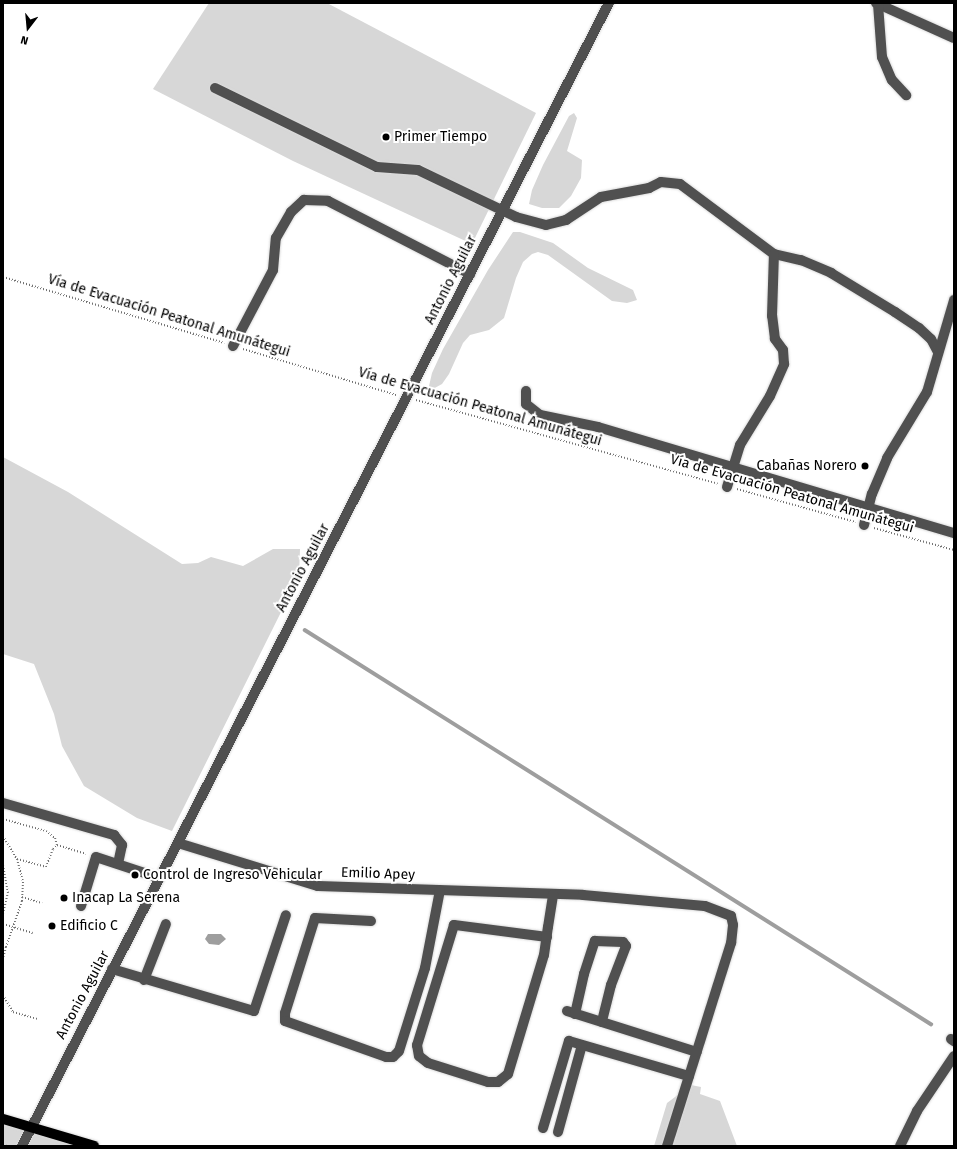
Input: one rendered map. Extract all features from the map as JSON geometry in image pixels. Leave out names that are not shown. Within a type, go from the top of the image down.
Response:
[{"type":"main road","points":[[3,1119],[94,1146]]},
{"type":"street","name":"Antonio Aguilar","points":[[22,1146],[30,1127],[160,878],[609,3]]},
{"type":"street","points":[[906,95],[892,80],[882,56],[877,3],[954,38]]},
{"type":"street","points":[[216,88],[377,167],[418,170],[502,211],[546,225],[558,224],[601,197],[672,182],[690,190],[774,254],[813,265],[858,288],[919,328],[931,339],[938,352]]},
{"type":"street","points":[[233,346],[273,270],[276,238],[290,212],[304,200],[328,201],[470,274]]},
{"type":"street","points":[[727,486],[740,445],[770,396],[784,364],[784,350],[775,338],[772,316],[774,254]]},
{"type":"street","points":[[864,525],[868,506],[887,458],[927,392],[954,300]]},
{"type":"street","points":[[526,390],[526,404],[540,415],[598,427],[732,469],[868,506],[954,533]]},
{"type":"street","points":[[3,803],[114,835],[122,845],[118,864]]},
{"type":"street","name":"Emilio Apey","points":[[178,843],[318,886],[583,895],[705,906],[731,916],[733,925],[731,944],[697,1052]]},
{"type":"street","points":[[81,906],[96,857],[160,878]]},
{"type":"street","points":[[371,921],[315,918],[285,1013],[285,1021],[378,1054],[393,1056],[399,1051],[425,968],[440,890]]},
{"type":"street","points":[[547,937],[454,924],[417,1046],[418,1056],[428,1063],[488,1082],[498,1082],[508,1074],[544,955],[547,937],[553,894]]},
{"type":"street","points":[[112,969],[144,980],[254,1011],[286,915]]},
{"type":"street","points":[[144,980],[166,924]]},
{"type":"street","points":[[602,1022],[610,985],[626,946],[623,942],[595,941],[571,1012],[602,1022],[697,1052],[667,1146]]},
{"type":"street","points":[[543,1128],[568,1042],[689,1076]]},
{"type":"street","points":[[558,1132],[582,1045]]},
{"type":"street","points":[[900,1146],[917,1110],[952,1060]]},
{"type":"path","name":"Vía de Evacuación Peatonal Amunátegui","points":[[3,277],[407,398],[954,550]]},
{"type":"path","points":[[3,819],[46,831],[54,838],[58,845],[96,857]]},
{"type":"path","points":[[3,836],[16,859],[23,882],[22,897],[3,958]]},
{"type":"path","points":[[16,859],[46,867],[53,849],[58,845]]},
{"type":"path","points":[[3,865],[8,892],[3,914]]},
{"type":"path","points":[[22,897],[42,903]]},
{"type":"path","points":[[3,924],[33,933]]},
{"type":"path","points":[[3,995],[14,1012],[37,1019]]},
{"type":"path","points":[[3,1145],[7,1146]]},
{"type":"shaded area","name":"Primer Tiempo","points":[[209,3],[327,3],[536,113],[472,244],[293,161],[153,89]]},
{"type":"shaded area","points":[[574,113],[577,118],[567,151],[582,160],[581,178],[571,196],[559,208],[542,208],[529,204],[532,190],[543,165],[569,116]]},
{"type":"shaded area","points":[[513,232],[520,232],[553,243],[588,268],[633,290],[637,300],[627,303],[612,301],[548,255],[538,252],[532,254],[523,262],[516,278],[504,318],[489,330],[470,335],[463,343],[449,374],[442,384],[431,390],[429,386],[432,373],[443,349],[488,270]]},
{"type":"shaded area","points":[[3,457],[68,492],[182,564],[198,563],[211,557],[243,566],[273,549],[300,549],[299,576],[172,831],[137,818],[84,786],[62,746],[54,714],[34,664],[3,654]]},
{"type":"shaded area","points":[[208,934],[221,934],[226,939],[219,945],[209,944],[205,939]]},
{"type":"shaded area","points":[[691,1085],[701,1087],[700,1094],[720,1101],[737,1146],[654,1146],[667,1103]]},
{"type":"shaded area","points":[[3,1124],[76,1146],[3,1146]]},
{"type":"waterway","points":[[305,630],[931,1024]]},
{"type":"place","name":"Primer Tiempo","points":[[386,137]]},
{"type":"place","name":"Cabañas Norero","points":[[865,466]]},
{"type":"place","name":"Control de Ingreso Vehicular","points":[[135,875]]},
{"type":"place","name":"Inacap La Serena","points":[[64,898]]},
{"type":"place","name":"Edificio C","points":[[52,926]]}]
